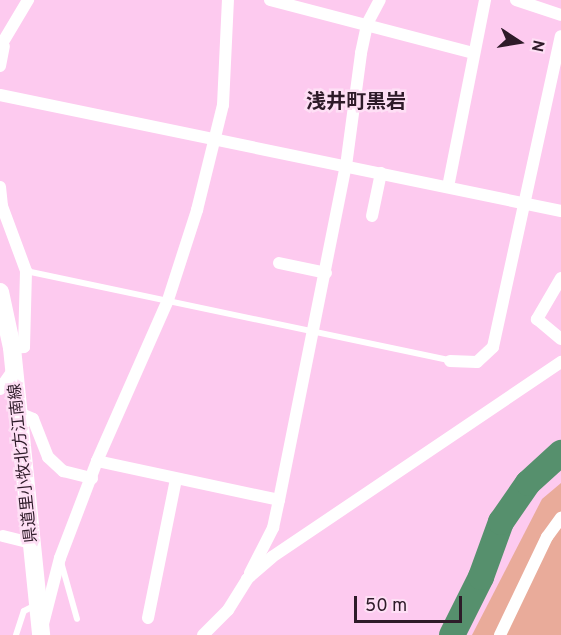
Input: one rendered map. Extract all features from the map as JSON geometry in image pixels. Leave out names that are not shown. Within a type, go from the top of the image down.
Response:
[{"type":"main road","name":"県道里小牧北方江南線","points":[[0,291],[12,348],[41,634]]},
{"type":"street","points":[[0,66],[2,46],[28,0]]},
{"type":"street","points":[[41,634],[60,558],[97,461],[168,300],[217,139],[227,70],[228,0]]},
{"type":"street","points":[[270,0],[473,53]]},
{"type":"street","points":[[203,635],[228,610],[273,528],[315,331],[346,166],[367,24],[380,0]]},
{"type":"street","points":[[448,187],[485,0]]},
{"type":"street","points":[[516,0],[560,13]]},
{"type":"street","points":[[450,361],[477,362],[493,347],[561,36]]},
{"type":"street","points":[[0,95],[561,211]]},
{"type":"street","points":[[372,216],[381,173]]},
{"type":"street","points":[[0,187],[2,206],[26,271],[24,347],[12,348]]},
{"type":"street","points":[[279,263],[326,273]]},
{"type":"street","points":[[561,278],[537,319],[561,339]]},
{"type":"street","points":[[247,579],[351,500],[499,407],[561,362]]},
{"type":"street","points":[[0,389],[14,369]]},
{"type":"street","points":[[19,413],[33,419],[48,457],[63,471],[92,478]]},
{"type":"street","points":[[97,461],[279,500]]},
{"type":"street","points":[[148,618],[176,479]]},
{"type":"street","points":[[501,635],[547,537],[561,518]]},
{"type":"street","points":[[3,536],[32,543]]},
{"type":"lane","points":[[26,271],[450,361]]},
{"type":"lane","points":[[60,558],[77,619]]},
{"type":"lane","points":[[16,635],[24,611],[38,604]]},
{"type":"shaded area","points":[[561,483],[561,635],[472,635],[542,499]]},
{"type":"waterway","points":[[452,635],[481,577],[501,522],[528,483],[561,453]]},
{"type":"district","name":"浅井町黒岩","points":[[356,103]]}]
